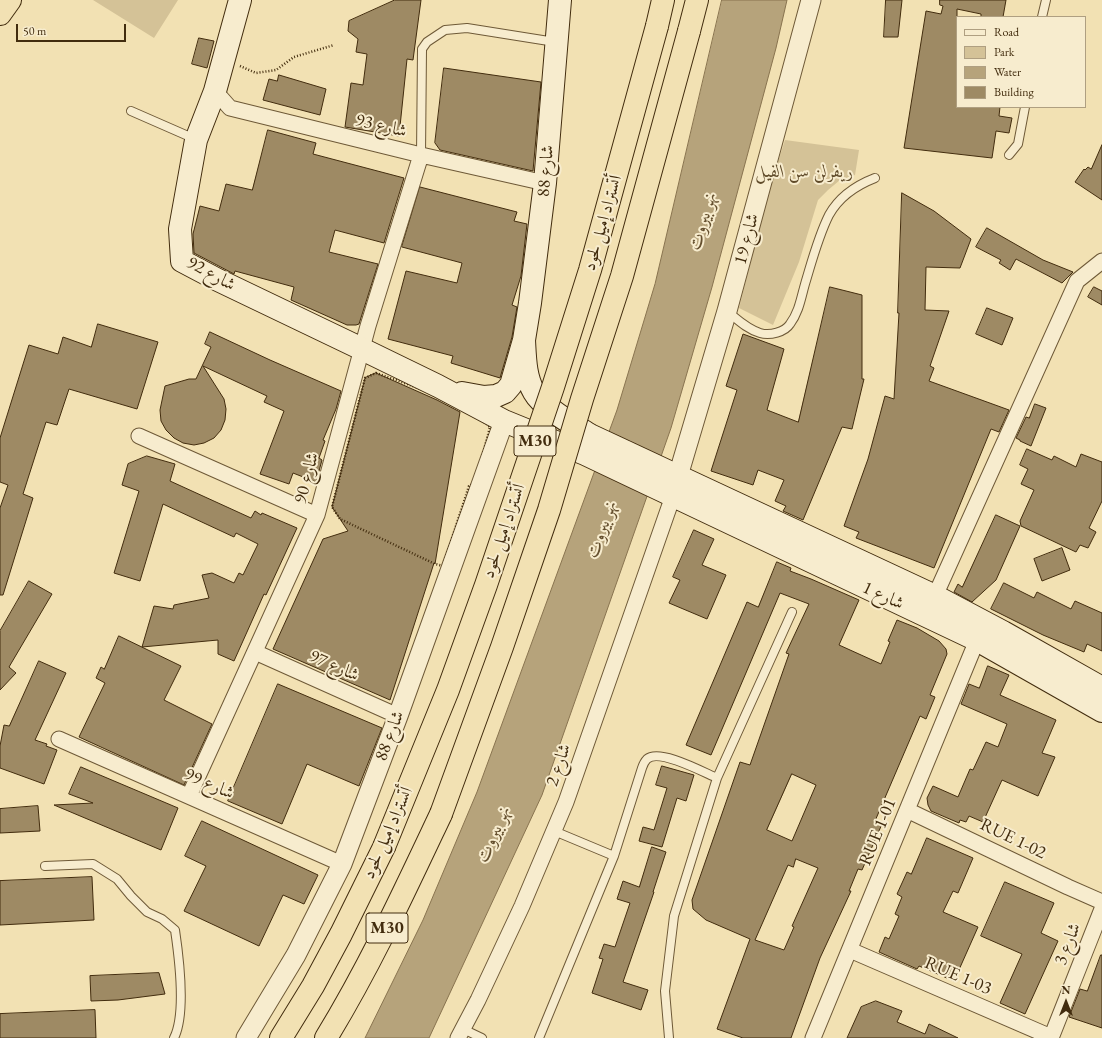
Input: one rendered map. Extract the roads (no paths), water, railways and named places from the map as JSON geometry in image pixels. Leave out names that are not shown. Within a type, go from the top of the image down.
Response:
[{"type":"highway","name":"أتستراد إميل لحود","points":[[281,1038],[313,986],[341,934],[384,847],[448,690],[486,585],[553,387],[590,270],[664,0]]},
{"type":"highway","name":"أتستراد إميل لحود","points":[[326,1038],[348,1003],[378,947],[441,814],[502,647],[549,510],[582,399],[622,276],[697,0]]},
{"type":"main road","name":"شارع 92","points":[[240,0],[215,91],[196,140],[180,229],[182,261],[218,280],[362,348],[438,386]]},
{"type":"main road","name":"شارع 88","points":[[524,340],[546,183],[560,0]]},
{"type":"main road","points":[[438,386],[468,395],[484,397],[496,396],[504,392],[511,385],[524,340]]},
{"type":"main road","points":[[524,340],[526,366],[534,392],[543,404],[587,444]]},
{"type":"main road","points":[[438,386],[504,422],[587,444],[669,483]]},
{"type":"main road","name":"شارع 1","points":[[669,483],[935,596],[1003,632],[1102,688]]},
{"type":"main road","name":"شارع 1","points":[[669,483],[977,640],[1102,711]]},
{"type":"street","name":"شارع 19","points":[[669,483],[727,311],[811,0]]},
{"type":"street","name":"شارع 93","points":[[215,91],[230,108],[421,155],[546,183]]},
{"type":"street","name":"شارع 90","points":[[189,796],[317,515],[368,326],[421,155]]},
{"type":"street","points":[[935,596],[1077,281],[1102,261]]},
{"type":"street","name":"شارع 88","points":[[246,1038],[296,954],[342,864],[398,716],[504,422]]},
{"type":"street","points":[[139,436],[317,515]]},
{"type":"street","name":"شارع 2","points":[[460,1034],[478,1000],[522,906],[566,802],[669,483]]},
{"type":"street","name":"RUE 1-01","points":[[813,1038],[977,640]]},
{"type":"street","name":"شارع 97","points":[[255,652],[398,716]]},
{"type":"street","name":"شارع 99","points":[[59,739],[342,864]]},
{"type":"street","name":"RUE 1-02","points":[[907,810],[1102,902]]},
{"type":"street","name":"شارع 3","points":[[1051,1038],[1102,909]]},
{"type":"street","name":"RUE 1-03","points":[[850,950],[1051,1038]]},
{"type":"lane","points":[[1042,16],[1046,0]]},
{"type":"lane","points":[[421,155],[422,49],[427,42],[445,30],[467,28],[556,42]]},
{"type":"lane","points":[[1009,155],[1018,144],[1025,108]]},
{"type":"lane","points":[[131,111],[196,140]]},
{"type":"lane","points":[[727,311],[747,328],[762,334],[777,333],[790,325],[798,310],[819,240],[830,214],[842,198],[863,183],[876,178]]},
{"type":"lane","points":[[669,1038],[665,991],[674,916],[717,778],[792,612]]},
{"type":"lane","points":[[539,1038],[614,856],[642,768],[647,759],[654,756],[666,757],[717,778]]},
{"type":"lane","points":[[554,831],[614,856]]},
{"type":"lane","points":[[45,866],[93,864],[116,879],[147,912],[162,919],[175,930],[180,966],[180,1009],[174,1038]]},
{"type":"lane","points":[[460,1034],[482,1038]]},
{"type":"water","name":"نهر بيروت","points":[[722,0],[787,0],[776,48],[712,287],[671,428],[542,795],[429,1038],[365,1038],[423,920],[477,792],[617,410],[655,284]]},
{"type":"park label","name":"ريفرلن سن الفيل","points":[[804,172]]}]
